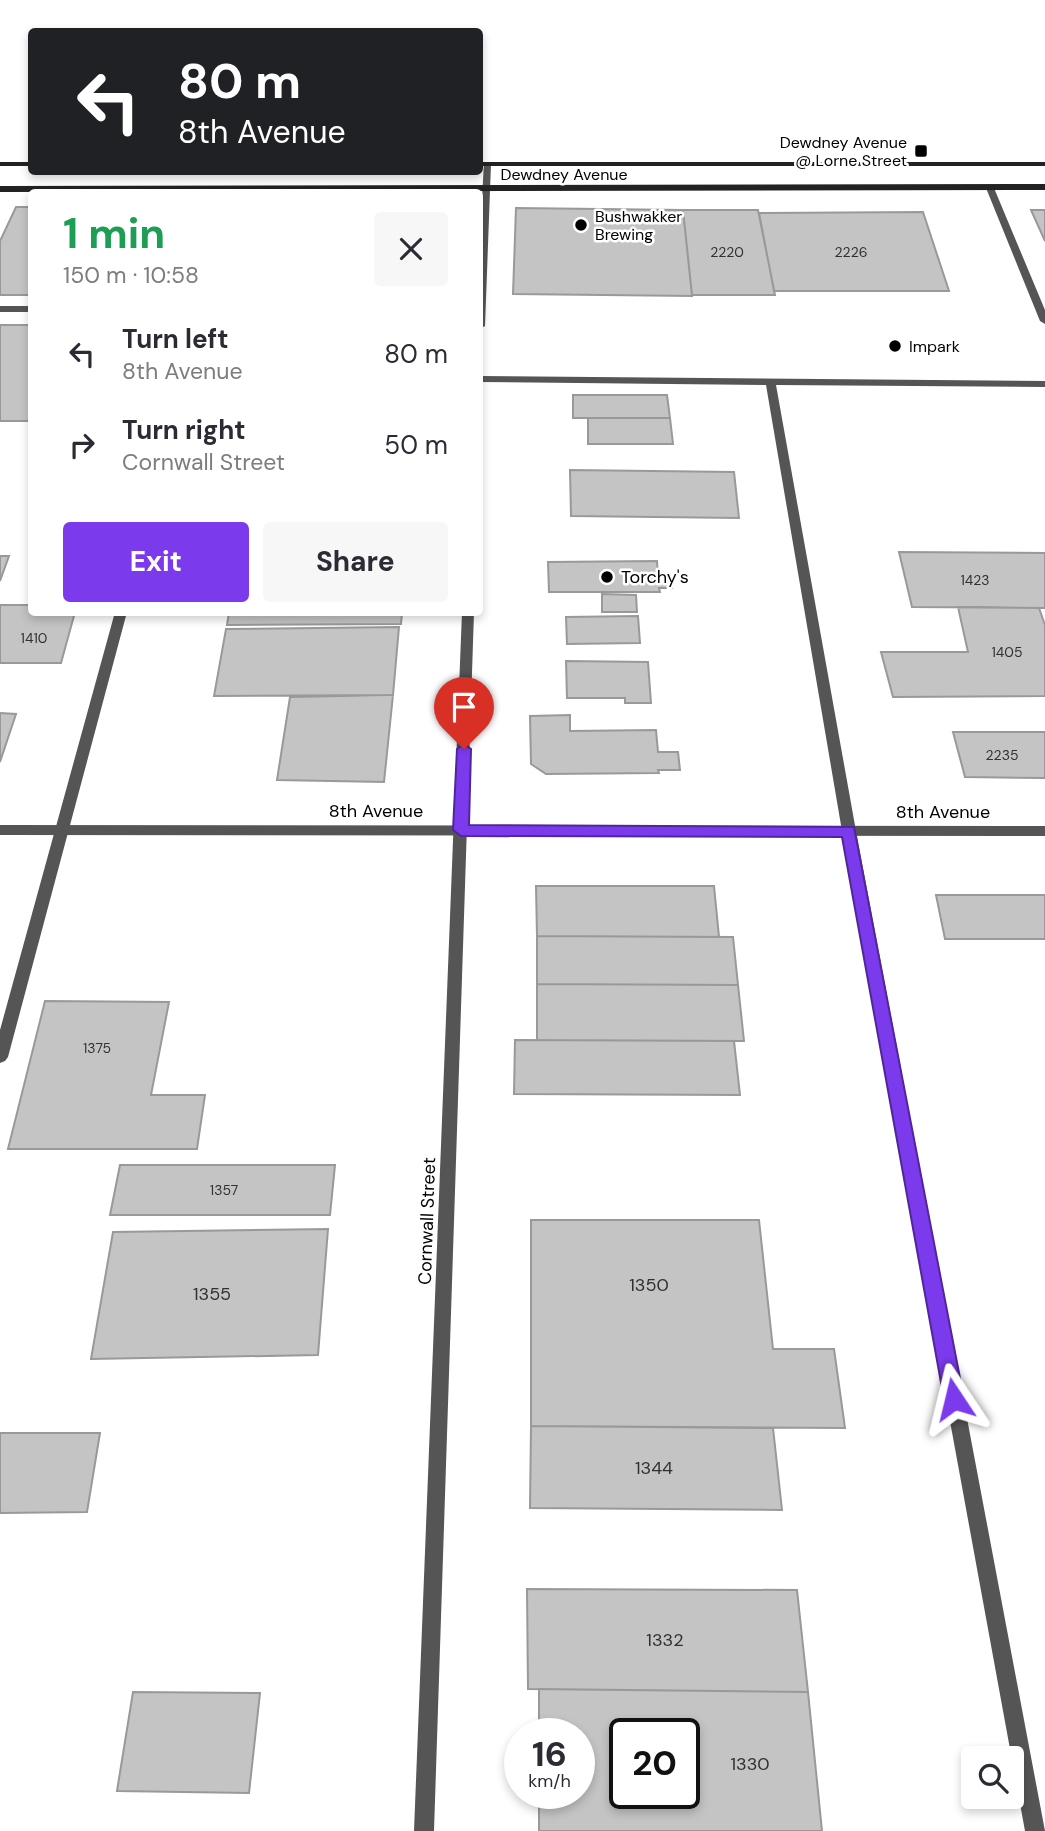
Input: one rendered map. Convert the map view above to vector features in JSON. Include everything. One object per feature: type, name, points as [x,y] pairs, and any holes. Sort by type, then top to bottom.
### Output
[{"type":"main road","points":[[0,164],[28,164]]},
{"type":"main road","name":"Dewdney Avenue","points":[[483,164],[1045,164]]},
{"type":"main road","name":"Dewdney Avenue","points":[[0,189],[1045,187]]},
{"type":"street","points":[[483,164],[487,188],[483,267]]},
{"type":"street","points":[[990,188],[1044,317]]},
{"type":"street","points":[[0,309],[28,309]]},
{"type":"street","points":[[483,379],[1045,384]]},
{"type":"street","points":[[771,380],[849,831],[1035,1831]]},
{"type":"street","points":[[0,1056],[120,616]]},
{"type":"street","name":"Cornwall Street","points":[[424,1831],[468,616]]},
{"type":"street","name":"8th Avenue","points":[[0,830],[1045,831]]},
{"type":"building","points":[[16,207],[28,207],[28,295],[0,295],[0,241]]},
{"type":"building","points":[[516,208],[683,210],[692,296],[513,294]]},
{"type":"building","points":[[683,210],[758,210],[775,295],[692,295]]},
{"type":"building","points":[[1031,210],[1045,210],[1045,241]]},
{"type":"building","points":[[923,212],[949,291],[774,291],[759,213]]},
{"type":"building","points":[[0,325],[28,325],[28,421],[0,421]]},
{"type":"building","points":[[573,395],[667,395],[670,418],[573,418]]},
{"type":"building","points":[[588,418],[670,418],[673,444],[588,444]]},
{"type":"building","points":[[570,470],[734,472],[739,518],[571,516]]},
{"type":"building","points":[[899,552],[1045,553],[1045,608],[912,607]]},
{"type":"building","points":[[0,556],[9,556],[0,581]]},
{"type":"building","points":[[657,561],[658,575],[670,575],[672,588],[659,588],[660,592],[549,592],[548,562]]},
{"type":"building","points":[[602,594],[636,595],[637,612],[602,612]]},
{"type":"building","points":[[0,605],[28,605],[28,616],[74,616],[61,663],[0,663]]},
{"type":"building","points":[[958,607],[1039,608],[1045,625],[1045,696],[893,697],[881,652],[968,652]]},
{"type":"building","points":[[228,616],[402,616],[401,624],[227,625]]},
{"type":"building","points":[[638,616],[640,643],[567,644],[566,617]]},
{"type":"building","points":[[399,627],[393,695],[214,696],[226,629]]},
{"type":"building","points":[[566,661],[648,662],[651,703],[625,703],[625,698],[567,698]]},
{"type":"building","points":[[393,695],[384,782],[277,780],[290,697]]},
{"type":"building","points":[[0,713],[16,714],[0,762]]},
{"type":"building","points":[[570,715],[570,731],[656,730],[658,752],[678,752],[680,770],[658,770],[659,773],[546,774],[531,764],[530,716]]},
{"type":"building","points":[[953,732],[1045,732],[1045,778],[965,777]]},
{"type":"building","points":[[536,886],[714,886],[719,937],[537,936]]},
{"type":"building","points":[[936,895],[1045,895],[1045,939],[945,939]]},
{"type":"building","points":[[537,936],[733,937],[738,985],[537,984]]},
{"type":"building","points":[[537,984],[738,985],[744,1041],[537,1040]]},
{"type":"building","points":[[45,1001],[169,1002],[151,1095],[205,1095],[197,1149],[8,1149]]},
{"type":"building","points":[[515,1040],[734,1041],[740,1095],[514,1094]]},
{"type":"building","points":[[120,1165],[335,1165],[330,1215],[110,1215]]},
{"type":"building","points":[[531,1220],[759,1220],[773,1349],[834,1349],[845,1428],[531,1426]]},
{"type":"building","points":[[328,1229],[318,1355],[91,1359],[113,1232]]},
{"type":"building","points":[[531,1426],[773,1428],[782,1510],[530,1508]]},
{"type":"building","points":[[0,1433],[100,1433],[87,1512],[0,1513]]},
{"type":"building","points":[[527,1589],[797,1590],[808,1692],[528,1689]]},
{"type":"building","points":[[539,1689],[808,1692],[822,1831],[539,1831],[539,1809],[595,1809],[595,1718],[539,1718]]},
{"type":"building","points":[[133,1692],[260,1693],[249,1793],[117,1791]]},
{"type":"place","name":"Dewdney Avenue @ Lorne Street","points":[[921,151]]},
{"type":"place","name":"Bushwakker Brewing","points":[[581,225]]},
{"type":"place","name":"Impark","points":[[895,346]]},
{"type":"place","name":"Torchy's","points":[[607,577]]},
{"type":"route","points":[[464,749],[461,830],[849,831],[954,1399]]}]
